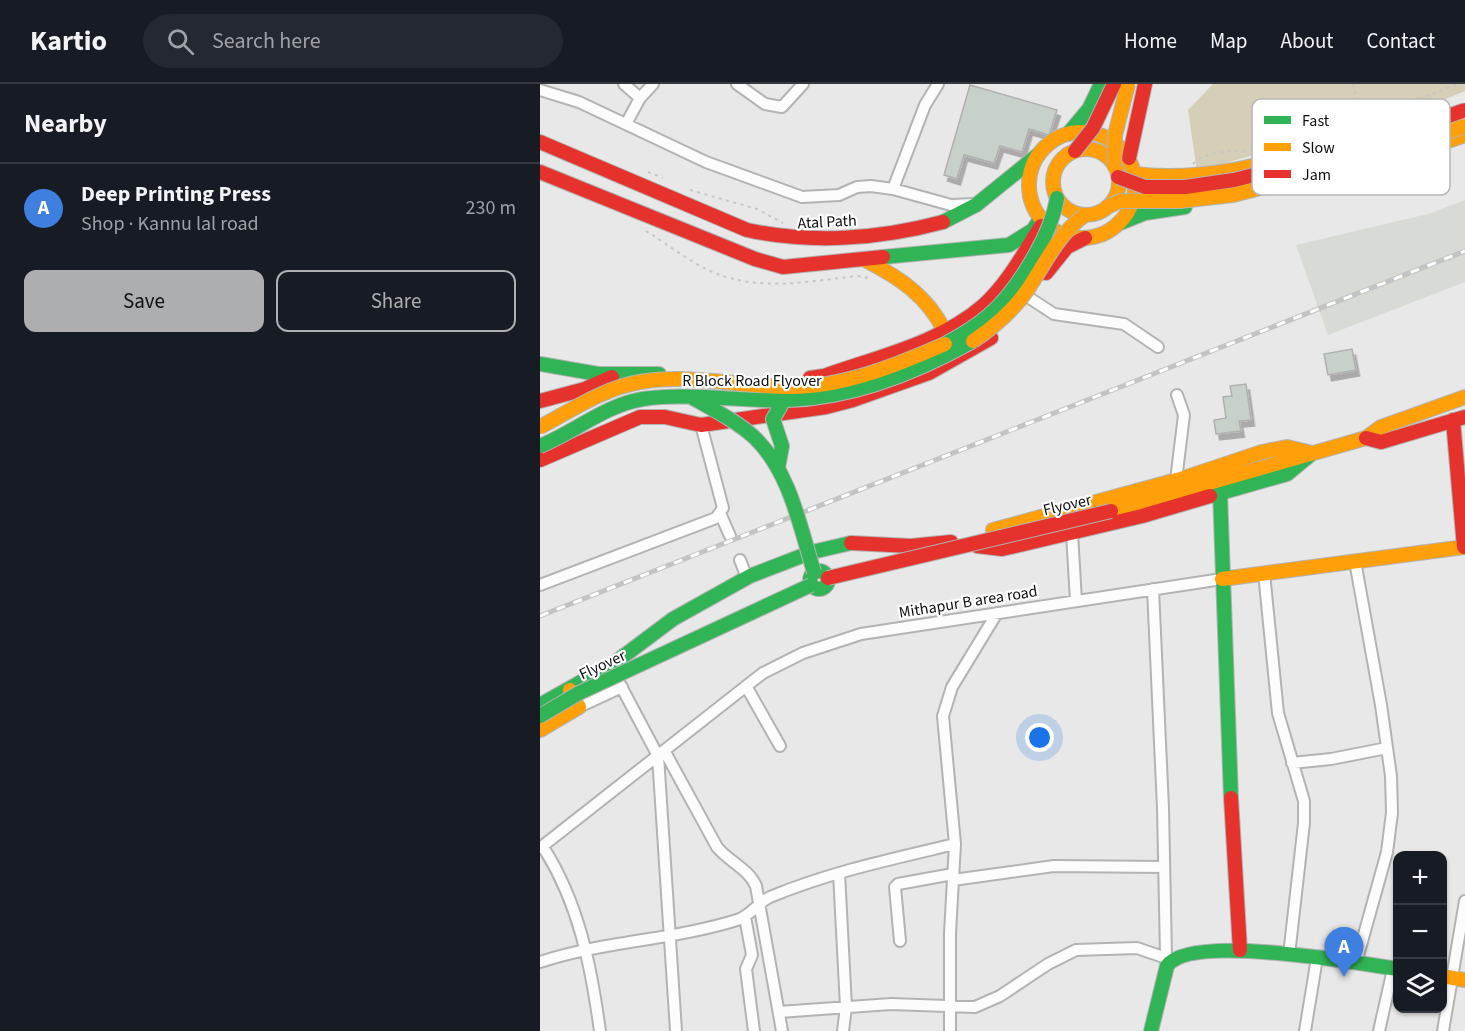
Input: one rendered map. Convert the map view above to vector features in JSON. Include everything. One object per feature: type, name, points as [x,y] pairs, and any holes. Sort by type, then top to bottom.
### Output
[{"type":"main road","name":"Atal Path","points":[[540,142],[747,230],[778,238],[810,240],[850,237],[940,223],[956,217],[975,204],[1037,149],[1052,141],[1089,109],[1101,84]]},
{"type":"main road","points":[[1075,151],[1096,125],[1114,84]]},
{"type":"main road","points":[[1107,207],[1118,188],[1112,148],[1114,131],[1128,84]]},
{"type":"main road","points":[[1129,158],[1145,84]]},
{"type":"main road","points":[[1450,107],[1465,101]]},
{"type":"main road","points":[[1450,117],[1465,110]]},
{"type":"main road","name":"R Block Road Flyover","points":[[1450,131],[1465,126]]},
{"type":"main road","points":[[1064,130],[1103,136],[1118,145],[1129,158],[1135,174],[1136,192],[1130,209],[1120,223]]},
{"type":"main road","points":[[1450,140],[1465,135]]},
{"type":"main road","points":[[1037,149],[1029,188],[1033,205],[1043,220],[1054,230],[1069,237],[1085,238]]},
{"type":"main road","points":[[1075,151],[1097,151],[1132,186],[1161,189],[1230,181],[1252,175]]},
{"type":"main road","name":"R Block Road Flyover","points":[[540,427],[598,396],[638,382],[679,379],[792,387],[820,385],[877,371],[965,332],[986,318],[1001,303],[1047,232],[1055,213],[1057,198],[1053,176],[1065,157],[1075,151]]},
{"type":"main road","points":[[1135,174],[1154,178],[1181,178],[1252,165]]},
{"type":"main road","points":[[540,172],[755,259],[783,267],[866,261],[1009,245],[1033,230],[1043,220]]},
{"type":"main road","name":"R Block Road Flyover","points":[[540,446],[557,440],[621,404],[640,399],[691,397],[784,400],[823,398],[847,393],[928,363],[993,328],[1009,313],[1026,291],[1057,241],[1071,224],[1085,215],[1120,201],[1180,201],[1233,195],[1252,190]]},
{"type":"main road","points":[[540,460],[627,421],[649,416],[701,425],[825,407],[909,381],[976,348],[999,332],[1059,255],[1074,242],[1098,236],[1120,223],[1145,213],[1231,202],[1261,195]]},
{"type":"main road","points":[[1057,198],[1064,207],[1085,215]]},
{"type":"main road","points":[[540,364],[598,374],[797,380],[824,376],[944,330],[983,305],[1000,287],[1043,220]]},
{"type":"main road","points":[[866,261],[901,278],[922,293],[944,330]]},
{"type":"main road","points":[[896,349],[909,381]]},
{"type":"main road","points":[[540,401],[585,388],[619,374]]},
{"type":"main road","points":[[649,416],[652,374]]},
{"type":"main road","points":[[691,397],[729,417],[750,435],[778,468],[813,578]]},
{"type":"main road","points":[[1366,438],[1381,427],[1465,397]]},
{"type":"main road","points":[[778,468],[781,449],[773,418],[784,400]]},
{"type":"main road","points":[[1451,402],[1459,419],[1465,549]]},
{"type":"main road","points":[[1366,438],[1381,442],[1459,419]]},
{"type":"main road","name":"Flyover","points":[[540,717],[579,693],[813,578],[822,571],[828,578],[1111,511],[1366,438]]},
{"type":"main road","points":[[540,705],[610,666],[672,619],[747,578],[812,552],[849,543],[911,546],[948,542],[1176,480],[1262,452],[1287,447],[1312,453]]},
{"type":"main road","points":[[948,542],[1002,549],[1142,516],[1287,474],[1312,453]]},
{"type":"main road","points":[[1220,492],[1240,950]]},
{"type":"main road","name":"Mithapur B area road","points":[[1222,579],[1465,549]]},
{"type":"main road","points":[[540,730],[579,707],[569,688]]},
{"type":"main road","points":[[1151,1031],[1169,958],[1192,953],[1240,950],[1393,969]]},
{"type":"main road","points":[[1447,977],[1465,980]]},
{"type":"street","points":[[624,84],[640,98]]},
{"type":"street","points":[[626,124],[640,98],[653,84]]},
{"type":"street","points":[[737,84],[765,104],[782,107],[803,84]]},
{"type":"street","points":[[893,189],[918,120],[938,84]]},
{"type":"street","points":[[540,90],[579,102],[706,162],[802,197],[839,195],[857,187],[893,189],[951,206],[975,204]]},
{"type":"street","points":[[1028,297],[1054,314],[1124,324],[1158,347]]},
{"type":"street","points":[[1176,480],[1184,415],[1177,395]]},
{"type":"street","points":[[540,585],[706,522],[720,513],[723,508],[721,497],[701,425]]},
{"type":"street","points":[[720,513],[730,537]]},
{"type":"street","points":[[1072,533],[1076,601]]},
{"type":"street","points":[[740,560],[747,578]]},
{"type":"street","points":[[1355,561],[1387,748],[1391,785],[1389,840],[1356,963]]},
{"type":"street","points":[[1264,573],[1278,713],[1305,810],[1289,955]]},
{"type":"street","name":"Mithapur B area road","points":[[541,847],[763,673],[803,653],[861,634],[1222,579]]},
{"type":"street","points":[[779,1012],[846,1007],[950,1005],[975,1007],[990,1002],[1056,959],[1076,950],[1137,948],[1169,958],[1153,589]]},
{"type":"street","points":[[950,1031],[955,844],[943,728],[945,704],[952,687],[997,613]]},
{"type":"street","points":[[610,666],[711,837],[724,856],[753,880],[760,902],[782,1031]]},
{"type":"street","points":[[746,686],[780,746]]},
{"type":"street","points":[[579,707],[622,687]]},
{"type":"street","points":[[1292,763],[1331,759],[1387,748]]},
{"type":"street","points":[[662,754],[676,1031]]},
{"type":"street","points":[[540,962],[586,949],[671,935],[745,917],[756,910],[760,902],[870,862],[955,844]]},
{"type":"street","points":[[541,847],[569,895],[586,949],[600,1031]]},
{"type":"street","points":[[900,941],[895,887],[898,884],[1054,866],[1164,867]]},
{"type":"street","points":[[839,873],[846,1007],[843,1031]]},
{"type":"street","points":[[1447,973],[1465,901]]},
{"type":"street","points":[[745,917],[752,955],[746,969],[754,1031]]},
{"type":"street","points":[[1305,1031],[1317,958]]},
{"type":"street","points":[[1379,1031],[1393,977]]},
{"type":"street","points":[[1443,1031],[1444,1013]]},
{"type":"path","points":[[1353,84],[1357,99]]},
{"type":"path","points":[[1418,99],[1458,84]]},
{"type":"path","points":[[1037,149],[1051,136],[1064,130]]},
{"type":"path","points":[[1181,178],[1206,155],[1252,150]]},
{"type":"path","points":[[646,171],[665,179]]},
{"type":"path","points":[[684,188],[757,210],[784,223]]},
{"type":"shaded area","points":[[1213,84],[1465,84],[1465,91],[1446,99],[1252,99],[1252,156],[1197,171],[1188,110]]},
{"type":"shaded area","points":[[1465,200],[1465,282],[1328,335],[1296,245],[1428,214]]},
{"type":"building","points":[[970,85],[1057,110],[1049,135],[1029,129],[1022,152],[1000,146],[994,163],[964,155],[957,179],[944,175]]},
{"type":"building","points":[[1352,349],[1356,370],[1328,375],[1324,354]]},
{"type":"building","points":[[1246,384],[1251,420],[1239,421],[1241,431],[1216,434],[1214,420],[1226,418],[1223,397],[1232,396],[1230,386]]},
{"type":"railway","points":[[540,616],[1465,251]]},
{"type":"traffic: fast","points":[[1068,134],[1089,109],[1101,84]]},
{"type":"traffic: fast","points":[[943,222],[976,205],[1039,154]]},
{"type":"traffic: fast","points":[[945,344],[983,320],[1010,293],[1031,262],[1048,229],[1057,198]]},
{"type":"traffic: fast","points":[[1120,223],[1145,213],[1185,207]]},
{"type":"traffic: fast","points":[[883,257],[1009,245],[1033,230],[1041,218]]},
{"type":"traffic: fast","points":[[540,446],[629,402],[679,396],[788,400],[837,394],[884,382],[973,341]]},
{"type":"traffic: fast","points":[[540,364],[598,374],[659,374]]},
{"type":"traffic: fast","points":[[691,397],[739,425],[754,437],[777,466],[792,500],[814,572]]},
{"type":"traffic: fast","points":[[778,468],[782,446],[773,419],[784,400]]},
{"type":"traffic: fast","points":[[1210,496],[1287,474],[1310,455]]},
{"type":"traffic: fast","points":[[1220,492],[1231,798]]},
{"type":"traffic: fast","points":[[540,705],[613,664],[673,619],[750,576],[812,552],[851,543]]},
{"type":"traffic: fast","points":[[819,571],[825,574],[828,580],[825,586],[819,589],[813,586],[810,580],[813,574],[819,571]]},
{"type":"traffic: fast","points":[[540,716],[579,693],[811,585]]},
{"type":"traffic: fast","points":[[1151,1031],[1167,966],[1182,956],[1207,952],[1276,953],[1393,968]]},
{"type":"traffic: slow","points":[[1114,166],[1115,135],[1128,84]]},
{"type":"traffic: slow","points":[[1450,131],[1465,126]]},
{"type":"traffic: slow","points":[[1082,132],[1102,136],[1119,148],[1131,165],[1135,185],[1131,205],[1119,222],[1102,234],[1082,238],[1062,234],[1045,222],[1033,205],[1029,185],[1033,165],[1045,148],[1062,136],[1082,132]]},
{"type":"traffic: slow","points":[[1450,140],[1465,135]]},
{"type":"traffic: slow","points":[[1086,149],[1098,152],[1109,159],[1116,170],[1119,182],[1116,194],[1109,205],[1098,212],[1086,215],[1074,212],[1063,205],[1056,194],[1053,182],[1056,170],[1063,159],[1074,152],[1086,149]]},
{"type":"traffic: slow","points":[[1135,174],[1200,175],[1252,166]]},
{"type":"traffic: slow","points":[[1107,207],[1120,201],[1180,201],[1233,195],[1252,190]]},
{"type":"traffic: slow","points":[[973,341],[1010,311],[1028,289],[1067,231],[1085,215]]},
{"type":"traffic: slow","points":[[867,261],[912,289],[929,307],[944,330]]},
{"type":"traffic: slow","points":[[540,427],[601,394],[640,382],[678,379],[772,386],[811,386],[870,373],[945,344]]},
{"type":"traffic: slow","points":[[1111,511],[1366,438],[1381,427],[1465,397]]},
{"type":"traffic: slow","points":[[993,530],[1184,478],[1262,452],[1287,447],[1312,453]]},
{"type":"traffic: slow","points":[[1222,579],[1465,547]]},
{"type":"traffic: slow","points":[[540,730],[579,707],[570,690]]},
{"type":"traffic: slow","points":[[1447,977],[1465,980]]},
{"type":"traffic: jam","points":[[1075,151],[1093,128],[1114,84]]},
{"type":"traffic: jam","points":[[1129,158],[1145,84]]},
{"type":"traffic: jam","points":[[1450,115],[1465,110]]},
{"type":"traffic: jam","points":[[540,142],[747,230],[796,237],[845,238],[895,232],[943,222]]},
{"type":"traffic: jam","points":[[540,172],[755,259],[783,267],[883,257]]},
{"type":"traffic: jam","points":[[1118,177],[1145,187],[1185,187],[1252,176]]},
{"type":"traffic: jam","points":[[810,378],[824,376],[908,348],[967,318],[984,305],[1001,287],[1041,226]]},
{"type":"traffic: jam","points":[[1046,273],[1067,247],[1085,238]]},
{"type":"traffic: jam","points":[[540,460],[640,417],[665,417],[701,425],[826,407],[853,400],[929,373],[991,338]]},
{"type":"traffic: jam","points":[[540,401],[585,389],[612,377]]},
{"type":"traffic: jam","points":[[1366,438],[1381,442],[1465,417]]},
{"type":"traffic: jam","points":[[1453,420],[1464,547]]},
{"type":"traffic: jam","points":[[977,546],[1002,549],[1142,516],[1210,496]]},
{"type":"traffic: jam","points":[[828,578],[1111,511]]},
{"type":"traffic: jam","points":[[851,543],[911,546],[951,542]]},
{"type":"traffic: jam","points":[[1231,798],[1240,950]]},
{"type":"place","name":"Deep Printing Press","points":[[1344,977]]}]
